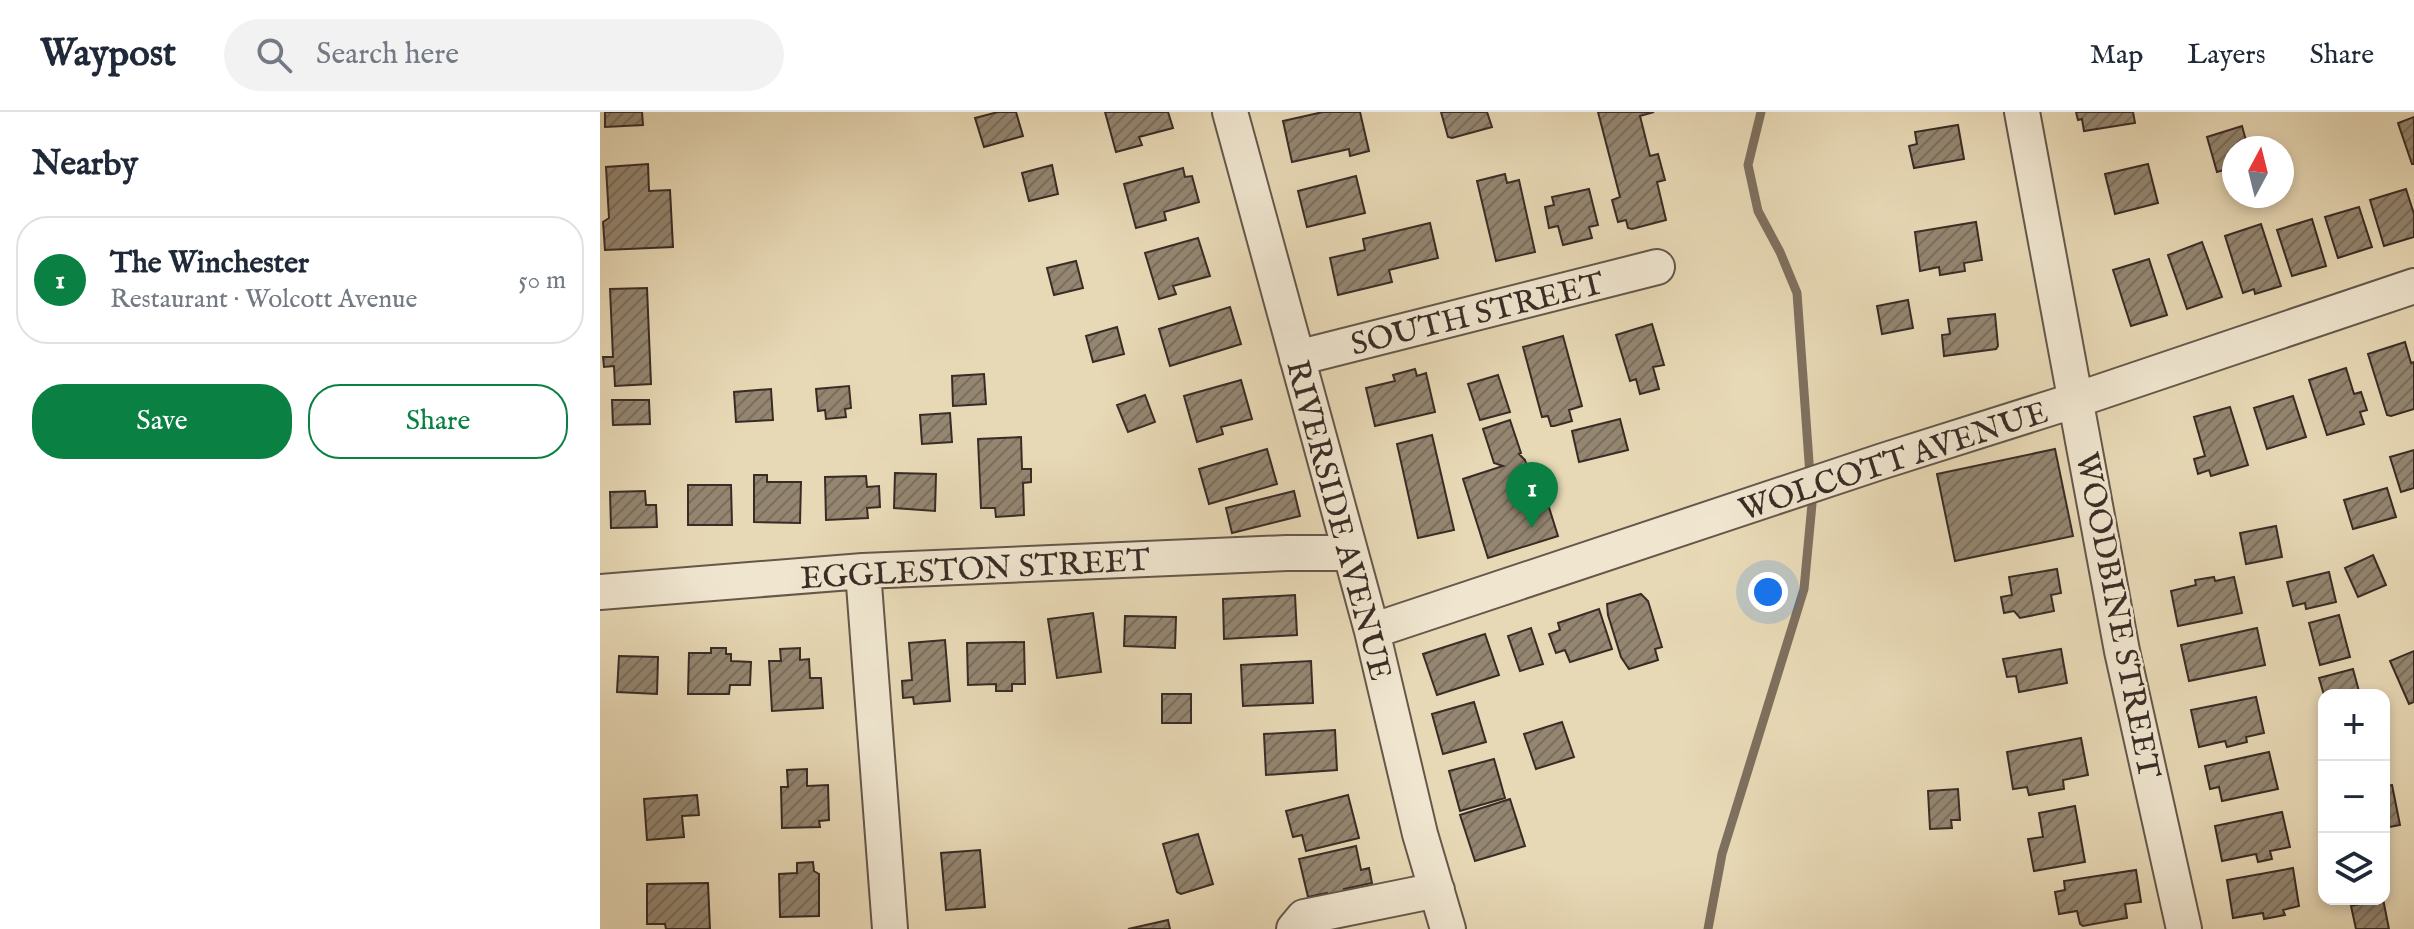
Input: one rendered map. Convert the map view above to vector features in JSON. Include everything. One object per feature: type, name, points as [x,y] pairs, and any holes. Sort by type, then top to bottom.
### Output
[{"type":"street","name":"RIVERSIDE AVENUE","points":[[1230,112],[1372,631],[1420,834],[1448,929]]},
{"type":"street","name":"WOODBINE STREET","points":[[2022,112],[2122,651],[2184,929]]},
{"type":"street","name":"SOUTH STREET","points":[[1297,358],[1657,267]]},
{"type":"street","name":"WOLCOTT AVENUE","points":[[1372,631],[2414,286]]},
{"type":"street","name":"EGGLESTON STREET","points":[[600,592],[863,571],[1350,553]]},
{"type":"street","points":[[863,571],[890,929]]},
{"type":"street","points":[[1294,929],[1304,917],[1437,890]]},
{"type":"building","points":[[605,112],[642,112],[643,125],[605,127]]},
{"type":"building","points":[[998,112],[1016,112],[1023,136],[984,147],[975,118]]},
{"type":"building","points":[[1105,112],[1168,112],[1173,128],[1139,137],[1142,145],[1116,152]]},
{"type":"building","points":[[1323,112],[1360,112],[1369,151],[1350,156],[1349,149],[1292,162],[1283,121]]},
{"type":"building","points":[[1441,112],[1487,112],[1492,127],[1448,137]]},
{"type":"building","points":[[1598,112],[1654,112],[1640,116],[1650,156],[1658,154],[1665,180],[1657,182],[1666,220],[1632,229],[1628,228],[1626,220],[1618,222],[1612,200],[1620,197]]},
{"type":"building","points":[[2076,112],[2133,112],[2135,123],[2084,131],[2082,119],[2078,120]]},
{"type":"building","points":[[2414,117],[2414,164],[2412,164],[2398,123]]},
{"type":"building","points":[[1958,125],[1964,159],[1914,168],[1909,146],[1917,144],[1915,132]]},
{"type":"building","points":[[2242,126],[2245,136],[2222,136],[2222,171],[2217,172],[2207,137]]},
{"type":"building","points":[[648,164],[649,191],[670,190],[673,247],[605,250],[603,222],[609,218],[606,167]]},
{"type":"building","points":[[2148,164],[2158,203],[2115,214],[2105,174]]},
{"type":"building","points":[[1052,165],[1058,194],[1029,201],[1022,173]]},
{"type":"building","points":[[1183,168],[1185,177],[1192,176],[1199,202],[1164,212],[1166,220],[1136,228],[1124,184]]},
{"type":"building","points":[[1505,174],[1507,183],[1519,180],[1535,252],[1496,261],[1477,181]]},
{"type":"building","points":[[1356,176],[1365,213],[1307,227],[1298,191]]},
{"type":"building","points":[[1589,189],[1598,225],[1589,227],[1592,238],[1563,245],[1558,226],[1549,228],[1545,207],[1554,205],[1552,197]]},
{"type":"building","points":[[2406,189],[2414,214],[2414,237],[2384,246],[2370,200]]},
{"type":"building","points":[[2359,207],[2372,247],[2338,258],[2325,217]]},
{"type":"building","points":[[2312,219],[2326,266],[2292,276],[2277,230]]},
{"type":"building","points":[[1976,222],[1982,260],[1964,263],[1965,271],[1940,275],[1939,267],[1920,271],[1915,232]]},
{"type":"building","points":[[1430,223],[1438,258],[1389,270],[1392,282],[1338,295],[1330,258],[1365,250],[1363,239]]},
{"type":"building","points":[[2261,224],[2281,286],[2255,294],[2254,289],[2243,293],[2225,236]]},
{"type":"building","points":[[1198,238],[1210,276],[1173,286],[1176,294],[1159,299],[1145,253]]},
{"type":"building","points":[[2202,242],[2222,297],[2187,309],[2168,255]]},
{"type":"building","points":[[2149,259],[2167,315],[2131,326],[2113,270]]},
{"type":"building","points":[[1076,261],[1083,288],[1054,295],[1047,268]]},
{"type":"building","points":[[647,288],[651,384],[615,386],[614,366],[604,367],[603,357],[613,357],[610,289]]},
{"type":"building","points":[[1908,300],[1913,328],[1882,334],[1877,306]]},
{"type":"building","points":[[1230,307],[1241,344],[1170,366],[1159,329]]},
{"type":"building","points":[[1995,314],[1996,349],[1944,356],[1942,335],[1950,334],[1948,319]]},
{"type":"building","points":[[1652,324],[1664,365],[1653,367],[1659,389],[1640,394],[1636,379],[1630,381],[1616,335]]},
{"type":"building","points":[[1117,327],[1124,354],[1093,362],[1086,336]]},
{"type":"building","points":[[1563,336],[1582,406],[1569,410],[1572,421],[1551,426],[1548,416],[1542,417],[1523,347]]},
{"type":"building","points":[[2405,342],[2411,363],[2414,362],[2414,409],[2391,416],[2387,415],[2368,354]]},
{"type":"building","points":[[2346,368],[2354,394],[2361,392],[2367,410],[2360,412],[2364,424],[2327,435],[2309,380]]},
{"type":"building","points":[[1415,369],[1417,376],[1426,373],[1435,412],[1375,426],[1366,388],[1395,381],[1393,375]]},
{"type":"building","points":[[984,374],[986,404],[953,406],[952,376]]},
{"type":"building","points":[[1498,375],[1510,412],[1480,420],[1468,384]]},
{"type":"building","points":[[1241,380],[1252,419],[1221,427],[1223,434],[1197,442],[1184,396]]},
{"type":"building","points":[[849,386],[851,408],[845,409],[846,417],[826,419],[825,410],[818,411],[816,389]]},
{"type":"building","points":[[771,389],[773,420],[736,422],[734,392]]},
{"type":"building","points":[[1145,395],[1155,422],[1128,432],[1117,405]]},
{"type":"building","points":[[2293,396],[2306,437],[2267,449],[2254,408]]},
{"type":"building","points":[[612,400],[649,400],[650,424],[613,425]]},
{"type":"building","points":[[2230,407],[2248,465],[2211,476],[2209,470],[2198,474],[2194,459],[2205,456],[2194,417]]},
{"type":"building","points":[[950,413],[952,442],[922,444],[920,415]]},
{"type":"building","points":[[1620,419],[1628,450],[1579,462],[1572,431]]},
{"type":"building","points":[[1510,420],[1519,454],[1525,460],[1532,482],[1540,479],[1558,536],[1488,558],[1463,479],[1503,466],[1494,463],[1483,429]]},
{"type":"building","points":[[1432,435],[1454,530],[1418,538],[1397,444]]},
{"type":"building","points":[[1021,437],[1022,469],[1031,469],[1031,482],[1023,483],[1024,515],[996,517],[995,508],[981,508],[978,439]]},
{"type":"building","points":[[1267,449],[1277,484],[1209,504],[1199,469]]},
{"type":"building","points":[[2055,449],[2073,536],[1955,561],[1937,474]]},
{"type":"building","points":[[2414,450],[2414,488],[2401,492],[2390,457]]},
{"type":"building","points":[[895,473],[936,474],[935,511],[894,508]]},
{"type":"building","points":[[754,475],[767,475],[767,482],[801,482],[800,523],[754,522]]},
{"type":"building","points":[[866,476],[867,487],[879,486],[880,507],[867,508],[868,518],[826,520],[825,477]]},
{"type":"building","points":[[688,485],[731,485],[732,525],[688,525]]},
{"type":"building","points":[[2387,488],[2396,517],[2353,529],[2344,500]]},
{"type":"building","points":[[645,491],[646,505],[656,505],[657,527],[611,528],[610,492]]},
{"type":"building","points":[[1294,491],[1300,516],[1232,533],[1226,508]]},
{"type":"building","points":[[2276,526],[2282,557],[2246,564],[2240,533]]},
{"type":"building","points":[[2373,555],[2386,585],[2358,597],[2345,568]]},
{"type":"building","points":[[2057,569],[2061,593],[2051,595],[2054,611],[2020,618],[2014,611],[2004,613],[2001,597],[2012,595],[2009,577]]},
{"type":"building","points":[[2329,572],[2336,602],[2306,609],[2305,603],[2293,606],[2287,582]]},
{"type":"building","points":[[2214,577],[2215,581],[2234,577],[2242,613],[2178,626],[2171,591],[2196,585],[2195,580]]},
{"type":"building","points":[[1641,594],[1648,601],[1662,647],[1655,649],[1658,660],[1629,669],[1621,657],[1607,604]]},
{"type":"building","points":[[1295,595],[1297,635],[1224,639],[1223,599]]},
{"type":"building","points":[[1599,609],[1612,649],[1570,662],[1565,650],[1556,653],[1549,634],[1560,630],[1558,623]]},
{"type":"building","points":[[1093,613],[1101,672],[1057,678],[1048,619]]},
{"type":"building","points":[[2339,615],[2350,657],[2320,665],[2309,623]]},
{"type":"building","points":[[1125,616],[1176,617],[1175,648],[1124,646]]},
{"type":"building","points":[[1531,628],[1543,664],[1520,671],[1508,636]]},
{"type":"building","points":[[2257,628],[2265,665],[2189,681],[2181,645]]},
{"type":"building","points":[[1485,634],[1499,675],[1437,695],[1423,654]]},
{"type":"building","points":[[945,640],[950,701],[914,704],[913,697],[903,698],[902,681],[912,680],[909,643]]},
{"type":"building","points":[[1024,642],[1025,684],[1012,684],[1012,691],[996,691],[996,684],[968,685],[967,643]]},
{"type":"building","points":[[711,648],[726,648],[726,654],[731,654],[731,661],[751,662],[750,685],[730,685],[729,694],[688,694],[689,653],[711,653]]},
{"type":"building","points":[[800,648],[800,660],[809,659],[810,678],[821,678],[823,708],[772,711],[769,661],[781,661],[780,649]]},
{"type":"building","points":[[2061,649],[2067,683],[2019,692],[2016,676],[2007,677],[2003,659]]},
{"type":"building","points":[[2414,651],[2414,702],[2409,704],[2390,661]]},
{"type":"building","points":[[619,656],[658,657],[657,694],[617,692]]},
{"type":"building","points":[[1311,661],[1313,703],[1243,706],[1241,665]]},
{"type":"building","points":[[2353,669],[2358,689],[2322,689],[2319,678]]},
{"type":"building","points":[[1162,694],[1191,694],[1191,723],[1162,723]]},
{"type":"building","points":[[2256,697],[2264,733],[2246,737],[2247,742],[2227,747],[2225,741],[2199,747],[2191,710]]},
{"type":"building","points":[[1474,702],[1486,742],[1443,754],[1432,714]]},
{"type":"building","points":[[1562,722],[1574,757],[1536,769],[1524,734]]},
{"type":"building","points":[[1335,730],[1337,770],[1266,775],[1264,734]]},
{"type":"building","points":[[2081,738],[2088,775],[2063,780],[2064,789],[2029,795],[2027,787],[2013,789],[2007,752]]},
{"type":"building","points":[[2269,752],[2278,789],[2222,801],[2219,787],[2210,789],[2205,766]]},
{"type":"building","points":[[1494,759],[1505,798],[1460,811],[1449,771]]},
{"type":"building","points":[[807,769],[807,786],[828,785],[829,820],[819,821],[820,827],[782,828],[781,787],[788,787],[787,770]]},
{"type":"building","points":[[2390,785],[2400,825],[2390,827]]},
{"type":"building","points":[[1958,789],[1960,820],[1951,820],[1952,828],[1930,829],[1928,791]]},
{"type":"building","points":[[697,795],[699,815],[682,816],[684,837],[647,840],[644,799]]},
{"type":"building","points":[[1348,795],[1359,838],[1306,851],[1302,835],[1293,837],[1286,811]]},
{"type":"building","points":[[1510,799],[1525,846],[1475,861],[1460,815]]},
{"type":"building","points":[[2075,806],[2085,862],[2034,871],[2028,839],[2043,837],[2039,813]]},
{"type":"building","points":[[2282,812],[2290,847],[2270,851],[2272,859],[2258,862],[2256,854],[2222,861],[2215,826]]},
{"type":"building","points":[[1198,834],[1213,884],[1181,894],[1177,892],[1163,844]]},
{"type":"building","points":[[1356,846],[1361,870],[1369,868],[1372,883],[1344,889],[1346,896],[1329,900],[1327,893],[1308,897],[1299,859]]},
{"type":"building","points":[[980,850],[985,907],[946,910],[941,853]]},
{"type":"building","points":[[813,862],[814,871],[819,874],[819,916],[780,917],[779,874],[797,873],[797,863]]},
{"type":"building","points":[[2293,868],[2299,906],[2283,910],[2285,915],[2264,919],[2263,913],[2233,918],[2227,880]]},
{"type":"building","points":[[2136,870],[2141,902],[2125,904],[2127,918],[2083,926],[2077,911],[2059,914],[2055,892],[2065,890],[2064,881]]},
{"type":"building","points":[[708,883],[710,929],[666,929],[665,924],[647,924],[647,884]]},
{"type":"building","points":[[2384,905],[2389,929],[2356,929],[2351,906]]},
{"type":"building","points":[[1168,920],[1170,929],[1128,929]]},
{"type":"waterway","points":[[1761,112],[1748,165],[1758,211],[1797,293],[1810,476]]},
{"type":"waterway","points":[[1708,929],[1722,854],[1804,589],[1811,491]]},
{"type":"place","name":"The Winchester","points":[[1532,528]]}]
